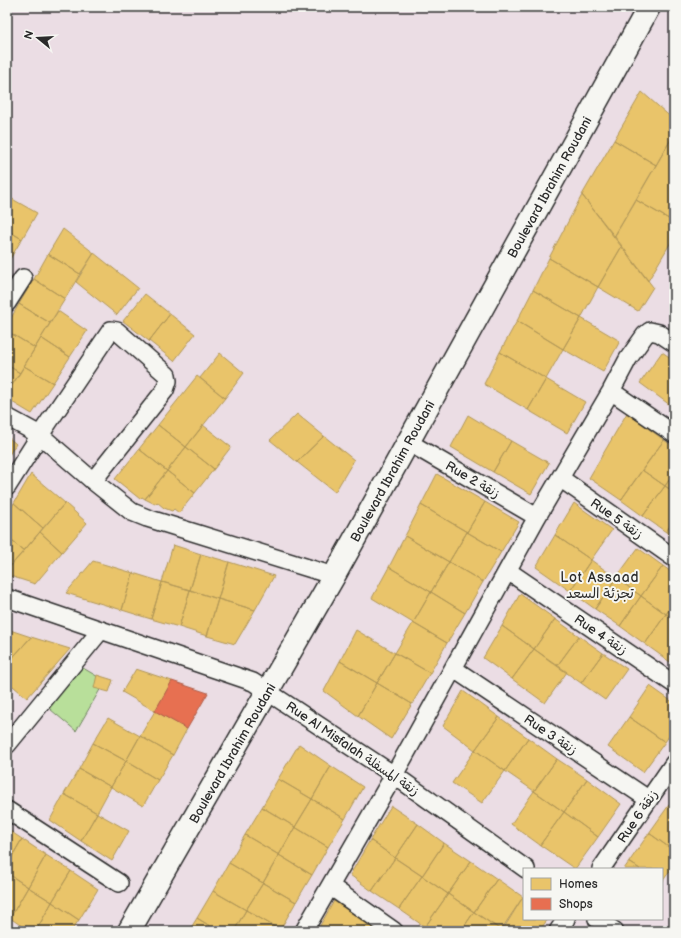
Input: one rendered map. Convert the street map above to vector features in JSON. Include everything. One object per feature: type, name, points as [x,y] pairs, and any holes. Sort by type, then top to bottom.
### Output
[{"type":"street","name":"Boulevard Ibrahim Roudani","points":[[129,931],[334,576],[649,7]]},
{"type":"street","points":[[7,303],[22,278]]},
{"type":"street","points":[[7,487],[40,435],[111,330],[117,331],[164,371],[167,375],[168,381],[165,390],[93,481]]},
{"type":"street","points":[[304,931],[454,669],[537,517],[611,391],[628,358],[645,335],[650,331],[659,333],[674,343]]},
{"type":"street","points":[[611,391],[674,434]]},
{"type":"street","points":[[7,417],[40,435],[93,481],[132,512],[334,576]]},
{"type":"street","name":"Rue 2 زنقة","points":[[408,442],[537,517]]},
{"type":"street","name":"Rue 5 زنقة","points":[[560,478],[674,558]]},
{"type":"street","name":"Rue 4 زنقة","points":[[508,571],[674,684]]},
{"type":"street","name":"Rue Al Misfalah زنقة المسفلة","points":[[7,598],[237,676],[268,690],[394,775],[525,868]]},
{"type":"street","points":[[7,745],[101,630]]},
{"type":"street","name":"Rue 3 زنقة","points":[[454,669],[648,799]]},
{"type":"street","name":"Rue 6 زنقة","points":[[602,868],[674,763]]},
{"type":"street","points":[[7,810],[119,883]]},
{"type":"street","points":[[330,886],[394,931]]},
{"type":"street","points":[[558,931],[565,920]]},
{"type":"street","points":[[598,920],[615,931]]},
{"type":"green space","points":[[78,665],[105,681],[76,731],[44,704]]},
{"type":"building: Homes","points":[[642,92],[674,120],[674,134],[656,165],[614,140]]},
{"type":"building: Homes","points":[[674,134],[674,222],[636,200]]},
{"type":"building: Homes","points":[[614,140],[656,165],[614,237],[582,195]]},
{"type":"building: Homes","points":[[582,195],[622,246],[598,287],[549,258]]},
{"type":"building: Homes","points":[[7,196],[37,213],[22,239],[7,230]]},
{"type":"building: Homes","points":[[636,200],[674,222],[674,237],[648,281],[614,237]]},
{"type":"building: Homes","points":[[63,229],[94,253],[80,274],[48,254]]},
{"type":"building: Homes","points":[[7,230],[22,239],[7,264]]},
{"type":"building: Homes","points":[[622,246],[653,287],[638,311],[598,287]]},
{"type":"building: Homes","points":[[94,253],[138,288],[117,315],[76,282]]},
{"type":"building: Homes","points":[[48,254],[80,274],[65,299],[34,279]]},
{"type":"building: Homes","points":[[549,258],[598,287],[581,318],[533,290]]},
{"type":"building: Homes","points":[[34,279],[65,299],[50,323],[19,304]]},
{"type":"building: Homes","points":[[533,290],[581,318],[563,349],[517,321]]},
{"type":"building: Homes","points":[[145,294],[170,314],[149,341],[123,321]]},
{"type":"building: Homes","points":[[19,304],[50,323],[35,348],[7,331],[7,325]]},
{"type":"building: Homes","points":[[58,311],[87,331],[70,357],[41,338]]},
{"type":"building: Homes","points":[[170,314],[195,334],[174,361],[149,341]]},
{"type":"building: Homes","points":[[581,318],[620,341],[603,372],[563,349]]},
{"type":"building: Homes","points":[[517,321],[563,349],[546,379],[500,352]]},
{"type":"building: Homes","points":[[7,331],[35,348],[20,373],[7,365]]},
{"type":"building: Homes","points":[[41,338],[70,357],[53,383],[24,366]]},
{"type":"building: Homes","points":[[500,352],[546,379],[528,410],[484,384]]},
{"type":"building: Homes","points":[[662,352],[674,360],[674,408],[640,383]]},
{"type":"building: Homes","points":[[220,353],[244,373],[225,398],[200,378]]},
{"type":"building: Homes","points":[[7,365],[20,373],[7,393]]},
{"type":"building: Homes","points":[[24,366],[53,383],[32,414],[7,399],[7,393]]},
{"type":"building: Homes","points":[[197,376],[225,398],[186,447],[158,425]]},
{"type":"building: Homes","points":[[546,379],[585,402],[567,433],[528,410]]},
{"type":"building: Homes","points":[[627,413],[664,440],[621,500],[589,478]]},
{"type":"building: Homes","points":[[297,414],[324,436],[297,462],[270,440]]},
{"type":"building: Homes","points":[[468,415],[511,441],[493,472],[451,447]]},
{"type":"building: Homes","points":[[158,425],[186,447],[167,471],[139,449]]},
{"type":"building: Homes","points":[[203,425],[231,447],[214,469],[186,447]]},
{"type":"building: Homes","points":[[7,436],[16,444],[7,458]]},
{"type":"building: Homes","points":[[324,436],[354,460],[335,492],[297,462]]},
{"type":"building: Homes","points":[[664,440],[674,447],[674,473],[665,486],[642,470]]},
{"type":"building: Homes","points":[[511,441],[549,463],[531,494],[493,472]]},
{"type":"building: Homes","points":[[186,447],[214,469],[195,493],[167,471]]},
{"type":"building: Homes","points":[[139,449],[167,471],[145,499],[142,497],[140,499],[115,479]]},
{"type":"building: Homes","points":[[642,470],[665,486],[643,516],[621,500]]},
{"type":"building: Homes","points":[[167,471],[195,493],[179,513],[174,509],[172,511],[164,508],[157,502],[155,504],[145,499]]},
{"type":"building: Homes","points":[[674,473],[674,492],[665,486]]},
{"type":"building: Homes","points":[[31,474],[65,503],[43,528],[14,503]]},
{"type":"building: Homes","points":[[437,474],[485,502],[467,532],[421,505]]},
{"type":"building: Homes","points":[[665,486],[674,492],[674,520],[666,532],[643,516]]},
{"type":"building: Homes","points":[[485,502],[519,522],[501,552],[467,532]]},
{"type":"building: Homes","points":[[14,503],[43,528],[24,551],[7,537],[7,515]]},
{"type":"building: Homes","points":[[65,503],[87,523],[62,552],[40,532]]},
{"type":"building: Homes","points":[[574,503],[612,530],[591,560],[555,535]]},
{"type":"building: Homes","points":[[421,505],[467,532],[449,562],[405,536]]},
{"type":"building: Homes","points":[[674,520],[674,538],[666,532]]},
{"type":"building: Homes","points":[[40,532],[62,552],[35,584],[7,575],[7,570]]},
{"type":"building: Homes","points":[[467,532],[501,552],[483,582],[449,562]]},
{"type":"building: Homes","points":[[555,535],[591,560],[570,591],[536,567]]},
{"type":"building: Homes","points":[[405,536],[449,562],[431,592],[389,567]]},
{"type":"building: Homes","points":[[7,537],[24,551],[7,570]]},
{"type":"building: Homes","points":[[173,545],[201,554],[190,590],[162,582]]},
{"type":"building: Homes","points":[[638,548],[663,566],[641,596],[616,578]]},
{"type":"building: Homes","points":[[201,554],[229,562],[218,599],[190,590]]},
{"type":"building: Homes","points":[[591,560],[616,578],[595,609],[570,591]]},
{"type":"building: Homes","points":[[93,561],[133,573],[122,610],[66,593]]},
{"type":"building: Homes","points":[[229,562],[274,576],[255,610],[218,599]]},
{"type":"building: Homes","points":[[449,562],[483,582],[465,613],[431,592]]},
{"type":"building: Homes","points":[[663,566],[674,574],[674,603],[666,614],[641,596]]},
{"type":"building: Homes","points":[[389,567],[431,592],[413,623],[372,598]]},
{"type":"building: Homes","points":[[133,573],[162,582],[151,619],[122,610]]},
{"type":"building: Homes","points":[[616,578],[641,596],[620,626],[595,609]]},
{"type":"building: Homes","points":[[162,582],[190,590],[179,627],[151,619]]},
{"type":"building: Homes","points":[[190,590],[218,599],[207,636],[179,627]]},
{"type":"building: Homes","points":[[431,592],[465,613],[447,643],[413,623]]},
{"type":"building: Homes","points":[[520,594],[555,619],[534,649],[502,626]]},
{"type":"building: Homes","points":[[641,596],[666,614],[645,644],[620,626]]},
{"type":"building: Homes","points":[[218,599],[255,610],[235,644],[207,636]]},
{"type":"building: Homes","points":[[674,603],[674,619],[666,614]]},
{"type":"building: Homes","points":[[666,614],[674,619],[674,656],[670,662],[645,644]]},
{"type":"building: Homes","points":[[555,619],[579,636],[557,666],[534,649]]},
{"type":"building: Homes","points":[[413,623],[447,643],[430,673],[395,653]]},
{"type":"building: Homes","points":[[502,626],[534,649],[512,679],[483,658]]},
{"type":"building: Homes","points":[[7,629],[31,637],[7,664]]},
{"type":"building: Homes","points":[[356,630],[395,653],[377,683],[340,661]]},
{"type":"building: Homes","points":[[579,636],[603,653],[581,683],[557,666]]},
{"type":"building: Homes","points":[[31,637],[70,649],[27,698],[7,681],[7,664]]},
{"type":"building: Homes","points":[[534,649],[567,672],[545,703],[512,679]]},
{"type":"building: Homes","points":[[395,653],[430,673],[412,704],[377,683]]},
{"type":"building: Homes","points":[[603,653],[627,669],[605,700],[581,683]]},
{"type":"building: Homes","points":[[340,661],[377,683],[358,716],[324,691]]},
{"type":"building: Homes","points":[[136,669],[172,681],[155,711],[122,692]]},
{"type":"building: Homes","points":[[97,675],[113,680],[109,692],[94,688]]},
{"type":"building: Homes","points":[[377,683],[412,704],[391,739],[358,716]]},
{"type":"building: Homes","points":[[650,686],[674,703],[674,729],[665,742],[629,717]]},
{"type":"building: Homes","points":[[463,691],[499,717],[475,750],[443,726]]},
{"type":"building: Homes","points":[[155,711],[187,729],[173,755],[140,736]]},
{"type":"building: Homes","points":[[499,717],[528,738],[505,771],[475,750]]},
{"type":"building: Homes","points":[[629,717],[665,742],[643,772],[608,747]]},
{"type":"building: Homes","points":[[108,718],[140,736],[126,761],[93,743]]},
{"type":"building: Homes","points":[[140,736],[173,755],[158,780],[126,761]]},
{"type":"building: Homes","points":[[528,738],[557,759],[534,791],[505,771]]},
{"type":"building: Homes","points":[[93,743],[126,761],[111,787],[79,769]]},
{"type":"building: Homes","points":[[299,744],[331,766],[312,799],[278,779]]},
{"type":"building: Homes","points":[[475,750],[505,771],[482,803],[452,783]]},
{"type":"building: Homes","points":[[557,759],[587,779],[564,812],[534,791]]},
{"type":"building: Homes","points":[[126,761],[158,780],[143,806],[111,787]]},
{"type":"building: Homes","points":[[331,766],[363,787],[345,819],[312,799]]},
{"type":"building: Homes","points":[[79,769],[111,787],[97,813],[64,794]]},
{"type":"building: Homes","points":[[278,779],[312,799],[295,827],[262,807]]},
{"type":"building: Homes","points":[[587,779],[621,804],[598,837],[564,812]]},
{"type":"building: Homes","points":[[534,791],[564,812],[540,845],[511,824]]},
{"type":"building: Homes","points":[[64,794],[97,813],[81,841],[50,820]]},
{"type":"building: Homes","points":[[312,799],[345,819],[328,847],[295,827]]},
{"type":"building: Homes","points":[[669,805],[674,808],[674,851],[649,833]]},
{"type":"building: Homes","points":[[391,806],[418,824],[395,858],[370,840]]},
{"type":"building: Homes","points":[[262,807],[295,827],[279,855],[245,835]]},
{"type":"building: Homes","points":[[564,812],[598,837],[576,868],[540,845]]},
{"type":"building: Homes","points":[[97,813],[129,831],[112,861],[81,841]]},
{"type":"building: Homes","points":[[418,824],[444,843],[422,876],[395,858]]},
{"type":"building: Homes","points":[[295,827],[328,847],[312,875],[279,855]]},
{"type":"building: Homes","points":[[7,829],[22,839],[7,865]]},
{"type":"building: Homes","points":[[649,833],[674,851],[674,865],[663,881],[663,868],[638,868],[629,862]]},
{"type":"building: Homes","points":[[245,835],[279,855],[263,883],[229,863]]},
{"type":"building: Homes","points":[[22,839],[46,855],[28,887],[7,873],[7,865]]},
{"type":"building: Homes","points":[[370,840],[395,858],[372,891],[350,875]]},
{"type":"building: Homes","points":[[444,843],[471,861],[448,894],[422,876]]},
{"type":"building: Homes","points":[[46,855],[71,871],[52,902],[28,887]]},
{"type":"building: Homes","points":[[279,855],[312,875],[296,902],[263,883]]},
{"type":"building: Homes","points":[[395,858],[422,876],[399,909],[372,891]]},
{"type":"building: Homes","points":[[471,861],[497,879],[474,912],[448,894]]},
{"type":"building: Homes","points":[[629,862],[638,868],[625,868]]},
{"type":"building: Homes","points":[[229,863],[263,883],[246,910],[213,891]]},
{"type":"building: Homes","points":[[71,871],[98,889],[79,920],[52,902]]},
{"type":"building: Homes","points":[[7,873],[28,887],[10,918],[7,916]]},
{"type":"building: Homes","points":[[422,876],[448,894],[425,927],[399,909]]},
{"type":"building: Homes","points":[[497,879],[523,897],[501,930],[474,912]]},
{"type":"building: Homes","points":[[263,883],[296,902],[280,930],[246,910]]},
{"type":"building: Homes","points":[[28,887],[52,902],[36,931],[29,931],[10,918]]},
{"type":"building: Homes","points":[[213,891],[246,910],[234,931],[218,931],[197,918]]},
{"type":"building: Homes","points":[[448,894],[474,912],[461,931],[431,931],[425,927]]},
{"type":"building: Homes","points":[[523,897],[523,920],[547,920],[539,931],[502,931]]},
{"type":"building: Homes","points":[[334,901],[368,924],[363,931],[317,931]]},
{"type":"building: Homes","points":[[52,902],[79,920],[71,931],[36,931]]},
{"type":"building: Homes","points":[[246,910],[280,930],[234,931]]},
{"type":"building: Homes","points":[[474,912],[501,930],[461,931]]},
{"type":"building: Homes","points":[[197,918],[218,931],[189,931]]},
{"type":"building: Homes","points":[[368,924],[377,931],[363,931]]},
{"type":"building: Shops","points":[[172,681],[208,693],[187,729],[155,711]]},
{"type":"district","name":"Lot Assaad تجزئة السعد","points":[[600,586]]}]
